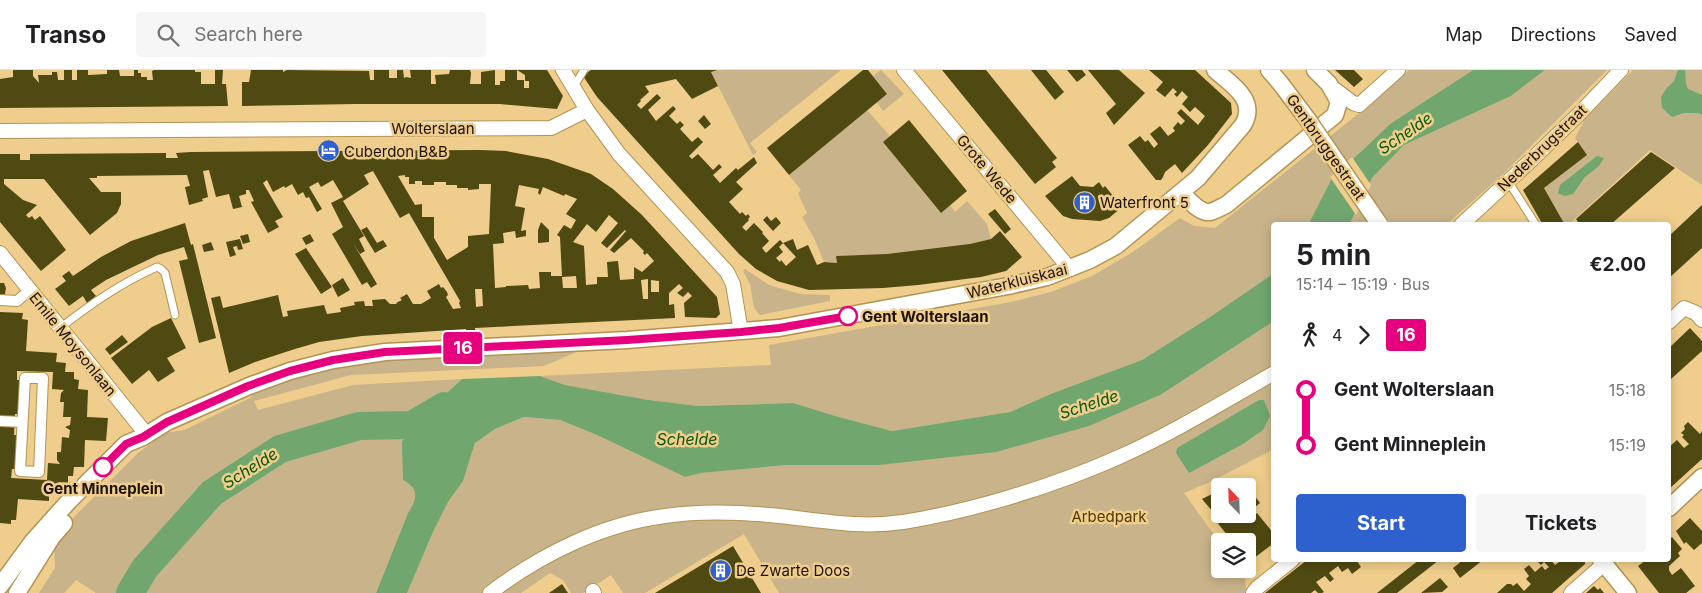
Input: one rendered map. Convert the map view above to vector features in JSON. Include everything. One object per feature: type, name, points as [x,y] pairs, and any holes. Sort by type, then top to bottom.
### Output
[{"type":"street","points":[[563,70],[587,110],[620,154],[726,272],[733,284],[741,332]]},
{"type":"street","name":"Grote Wede","points":[[904,70],[1070,268]]},
{"type":"street","name":"Waterkluiskaai","points":[[0,586],[33,541],[69,501],[126,444],[145,436],[167,422],[248,386],[290,371],[333,360],[385,352],[627,340],[741,332],[789,326],[1008,286],[1047,277],[1070,268],[1116,246],[1182,193],[1198,178],[1246,119],[1248,110],[1244,97],[1215,70]]},
{"type":"street","name":"Gentbruggestraat","points":[[1268,70],[1308,120],[1378,222]]},
{"type":"street","points":[[1315,70],[1352,103],[1359,105],[1398,70]]},
{"type":"street","name":"Nederbrugstraat","points":[[1464,222],[1579,114],[1621,70]]},
{"type":"street","points":[[1182,193],[1205,211],[1212,212],[1226,205],[1335,115],[1339,102],[1329,84]]},
{"type":"street","name":"Wolterslaan","points":[[0,131],[551,128],[587,110]]},
{"type":"street","name":"Emile Moysonlaan","points":[[0,253],[145,436]]},
{"type":"street","points":[[0,300],[17,301],[30,290]]},
{"type":"street","points":[[1671,320],[1684,308],[1696,313],[1702,320]]},
{"type":"street","points":[[490,593],[541,560],[585,539],[614,527],[663,516],[701,512],[768,515],[856,525],[901,522],[946,514],[1005,498],[1058,481],[1118,458],[1271,375]]},
{"type":"street","points":[[25,378],[44,378],[39,472],[20,471],[22,422],[25,378]]},
{"type":"street","points":[[0,421],[22,422]]},
{"type":"street","points":[[17,593],[52,537],[134,452],[145,436]]},
{"type":"street","points":[[1671,506],[1702,477]]},
{"type":"street","points":[[1252,593],[1290,562]]},
{"type":"street","points":[[1572,593],[1604,562]]},
{"type":"street","points":[[1606,562],[1628,593]]},
{"type":"lane","points":[[574,86],[584,70]]},
{"type":"lane","points":[[1508,182],[1534,222]]},
{"type":"lane","points":[[60,328],[110,291],[135,276],[157,268],[161,269],[164,274],[175,315]]},
{"type":"green space","points":[[723,70],[841,70],[750,143],[757,152],[753,155],[711,72]]},
{"type":"green space","points":[[881,70],[904,94],[883,111],[877,102],[887,94],[873,76]]},
{"type":"green space","points":[[1409,70],[1473,70],[1390,124],[1332,178],[1310,222],[1271,222],[1271,275],[1142,360],[1053,393],[1010,412],[892,431],[793,403],[698,406],[649,400],[565,385],[540,376],[771,365],[769,345],[1011,302],[1051,292],[1092,276],[1133,252],[1180,218],[1194,226],[1215,228],[1363,110]]},
{"type":"green space","points":[[1545,70],[1607,70],[1502,175],[1449,222],[1350,222],[1372,178],[1404,145],[1511,96]]},
{"type":"green space","points":[[1633,70],[1702,70],[1702,185],[1650,150],[1571,222],[1563,222],[1544,188],[1587,155],[1575,138],[1585,119]]},
{"type":"green space","points":[[867,110],[890,136],[883,142],[940,212],[950,205],[955,212],[967,201],[987,224],[991,239],[953,247],[914,252],[836,256],[837,263],[824,262],[814,238],[802,217],[807,213],[798,193],[801,190],[789,175]]},
{"type":"green space","points":[[745,269],[769,285],[800,294],[830,295],[830,301],[760,315],[754,308],[750,284],[743,271]]},
{"type":"green space","name":"Arbedpark","points":[[1271,323],[1271,451],[1218,478],[1211,478],[1211,481],[1184,493],[1213,533],[1211,533],[1211,578],[1245,578],[1246,593],[779,593],[744,534],[645,593],[623,593],[611,575],[583,593],[571,593],[563,580],[550,573],[521,593],[407,593],[448,502],[463,481],[475,443],[495,429],[524,417],[560,420],[597,435],[685,477],[701,473],[787,465],[879,465],[1162,394]]},
{"type":"green space","points":[[581,350],[544,366],[351,375],[254,401],[258,410],[353,385],[462,379],[412,425],[403,480],[409,483],[416,495],[376,593],[96,593],[76,580],[64,593],[39,593],[55,568],[54,544],[75,516],[138,453],[165,433],[184,430],[250,398],[255,392],[292,378],[334,368],[386,360]]},
{"type":"water","name":"Schelde","points":[[1473,70],[1545,70],[1511,96],[1404,145],[1372,178],[1350,222],[1310,222],[1332,178],[1390,124]]},
{"type":"water","points":[[1678,70],[1685,70],[1688,89],[1702,95],[1702,115],[1699,113],[1684,113],[1672,117],[1662,108],[1661,97],[1674,81]]},
{"type":"water","points":[[1597,156],[1604,158],[1599,166],[1585,177],[1573,194],[1564,196],[1558,193],[1560,185]]},
{"type":"water","name":"Schelde","points":[[1271,275],[1271,323],[1162,394],[1089,426],[996,452],[879,465],[787,465],[701,473],[685,477],[597,435],[560,420],[524,417],[495,429],[475,443],[463,481],[448,502],[433,532],[407,593],[376,593],[415,499],[412,487],[403,480],[402,442],[412,425],[462,379],[540,376],[565,385],[649,400],[698,406],[793,403],[892,431],[1010,412],[1053,393],[1142,360]]},
{"type":"water","points":[[1259,400],[1264,400],[1270,416],[1263,430],[1243,444],[1189,473],[1176,453],[1177,448]]},
{"type":"pier","points":[[1352,157],[1371,185],[1356,215],[1330,177]]},
{"type":"building","points":[[13,70],[33,70],[33,76],[39,83],[38,75],[52,75],[52,72],[57,72],[58,80],[64,80],[64,70],[72,70],[72,80],[77,80],[77,70],[88,70],[88,75],[107,74],[107,70],[119,70],[120,76],[134,76],[134,70],[138,70],[138,73],[141,73],[141,77],[153,80],[152,71],[154,70],[195,70],[195,72],[201,72],[201,84],[215,84],[215,70],[223,70],[222,84],[226,84],[228,106],[0,108],[0,79],[13,77]]},
{"type":"building","points":[[251,70],[283,70],[283,72],[287,70],[369,71],[370,80],[374,80],[374,70],[389,70],[389,78],[397,78],[397,70],[403,70],[404,78],[411,78],[410,70],[431,70],[431,84],[436,84],[435,75],[449,74],[450,70],[470,70],[470,84],[481,84],[481,72],[495,70],[495,85],[500,85],[500,81],[505,81],[505,70],[517,70],[547,70],[563,96],[557,109],[500,104],[242,106],[242,82],[249,82]],"holes":[[[517,70],[525,75],[525,81],[529,81],[529,88],[524,88],[524,80],[517,80]]]},
{"type":"building","points":[[591,70],[718,70],[711,72],[718,86],[692,99],[676,79],[645,86],[649,92],[637,105],[641,109],[657,94],[661,98],[648,110],[656,121],[673,106],[676,109],[669,116],[677,124],[680,121],[684,125],[680,129],[692,142],[698,137],[703,142],[689,156],[692,159],[698,154],[713,170],[719,164],[722,167],[713,175],[720,183],[736,168],[738,170],[754,157],[757,163],[736,182],[743,189],[729,202],[740,214],[742,212],[750,217],[742,227],[746,231],[754,223],[763,232],[769,241],[762,248],[766,253],[780,240],[783,243],[793,239],[797,250],[808,245],[817,265],[824,262],[837,263],[836,256],[887,254],[970,244],[991,239],[1000,231],[1022,257],[1006,271],[981,277],[918,285],[809,290],[777,281],[756,269],[739,254],[597,97],[583,76]],"holes":[[[783,243],[796,257],[786,266],[781,260],[780,262],[776,258],[783,252],[779,247]]]},
{"type":"building","points":[[863,70],[868,70],[887,94],[789,175],[767,148]]},
{"type":"building","points":[[942,70],[986,70],[1057,158],[1052,162],[1056,167],[1035,184]]},
{"type":"building","points":[[1031,70],[1046,70],[1064,92],[1055,100]]},
{"type":"building","points":[[1067,70],[1082,70],[1086,75],[1077,82]]},
{"type":"building","points":[[1088,70],[1119,70],[1145,93],[1114,125],[1106,113],[1116,104]]},
{"type":"building","points":[[1149,70],[1195,70],[1231,103],[1232,114],[1208,145],[1182,173],[1175,164],[1165,172],[1161,180],[1156,180],[1128,145],[1140,136],[1145,142],[1148,140],[1154,148],[1158,144],[1150,134],[1160,126],[1168,136],[1175,131],[1173,128],[1178,122],[1181,125],[1185,121],[1177,113],[1181,109],[1198,125],[1205,116],[1195,107],[1190,112],[1182,104],[1188,97],[1182,91],[1177,97],[1174,94],[1177,92],[1173,88],[1165,97],[1156,90],[1163,82]]},
{"type":"building","points":[[1335,70],[1354,70],[1363,79],[1354,87]]},
{"type":"building","points":[[704,115],[711,124],[705,129],[698,121]]},
{"type":"building","points":[[909,120],[967,191],[941,213],[883,142]]},
{"type":"building","points":[[1578,142],[1587,155],[1544,188],[1563,222],[1541,222],[1523,190]]},
{"type":"building","points":[[480,150],[506,151],[548,159],[591,174],[613,189],[642,215],[717,297],[720,314],[716,318],[685,317],[684,303],[692,296],[688,292],[683,297],[677,293],[683,288],[679,284],[669,293],[669,305],[674,304],[675,318],[362,336],[319,342],[255,362],[229,373],[211,298],[220,296],[223,308],[278,295],[283,317],[288,316],[287,311],[324,305],[327,314],[341,312],[340,308],[355,305],[354,302],[364,301],[365,306],[373,306],[372,300],[385,299],[390,304],[397,304],[402,300],[400,298],[407,294],[413,304],[421,304],[431,298],[427,291],[439,284],[447,292],[448,295],[446,297],[453,309],[461,308],[460,301],[409,213],[400,218],[373,171],[364,175],[369,184],[343,201],[364,236],[359,239],[365,251],[360,254],[353,243],[377,284],[371,288],[367,282],[362,285],[332,234],[343,227],[331,203],[343,197],[333,180],[321,187],[318,182],[309,187],[322,209],[317,212],[309,197],[306,198],[303,192],[298,195],[292,184],[273,192],[267,180],[263,183],[283,217],[275,221],[279,227],[268,233],[251,202],[254,201],[249,190],[246,190],[246,194],[239,196],[242,207],[233,209],[229,194],[216,197],[209,170],[203,171],[208,197],[202,199],[203,201],[189,205],[185,187],[190,186],[187,175],[97,176],[97,178],[89,178],[101,192],[121,192],[121,204],[117,213],[90,235],[44,179],[4,179],[4,184],[23,200],[37,205],[26,215],[29,218],[32,216],[35,220],[40,216],[66,250],[41,271],[0,222],[0,154],[20,154],[20,160],[30,160],[30,154],[166,153],[166,158],[178,158],[176,153]],"holes":[[[405,175],[405,177],[409,177],[409,184],[415,184],[415,181],[422,181],[422,185],[446,182],[446,185],[457,185],[457,188],[468,188],[468,190],[479,189],[479,184],[491,184],[489,234],[468,236],[468,247],[447,260],[434,238],[434,217],[422,217],[422,204],[415,205],[398,176]],[[519,185],[539,189],[538,193],[540,195],[543,187],[577,199],[566,214],[576,220],[571,229],[564,225],[557,235],[560,237],[562,276],[551,276],[551,272],[539,272],[540,288],[529,289],[528,285],[495,288],[493,244],[504,243],[503,233],[515,231],[516,238],[526,236],[526,230],[521,231],[525,208],[515,206]],[[609,215],[618,223],[601,243],[607,248],[625,230],[610,250],[614,253],[631,238],[644,251],[643,253],[645,255],[647,253],[654,261],[642,272],[634,267],[634,279],[620,280],[618,261],[607,262],[608,277],[597,277],[597,284],[586,285],[584,246],[573,242],[587,224],[596,232]],[[576,276],[577,288],[563,288],[562,277]],[[648,279],[648,299],[643,299],[641,280]],[[651,280],[659,281],[659,292],[651,292]],[[475,289],[482,289],[483,306],[476,307]]]},
{"type":"building","points":[[1651,152],[1675,168],[1613,222],[1578,222],[1576,219]]},
{"type":"building","name":"Waterfront 5","points":[[1072,176],[1080,186],[1093,187],[1099,182],[1103,188],[1105,186],[1122,207],[1109,218],[1100,221],[1072,219],[1063,216],[1045,196]]},
{"type":"building","points":[[1702,205],[1702,248],[1671,276],[1671,234]]},
{"type":"building","points":[[995,209],[1011,229],[1005,234],[988,214]]},
{"type":"building","points":[[767,216],[771,221],[776,217],[781,223],[773,231],[763,220]]},
{"type":"building","points":[[541,222],[549,230],[549,242],[538,243],[538,230]]},
{"type":"building","points":[[185,223],[191,245],[193,244],[216,338],[199,343],[179,261],[188,259],[184,247],[158,255],[106,280],[91,290],[96,296],[87,303],[83,296],[69,306],[55,289],[66,281],[62,276],[69,271],[73,276],[101,257],[131,241]]},
{"type":"building","points":[[367,227],[377,243],[383,240],[387,246],[375,253],[361,230]]},
{"type":"building","points":[[248,234],[250,242],[243,244],[240,236]]},
{"type":"building","points":[[310,234],[314,241],[306,245],[302,238]]},
{"type":"building","points":[[240,239],[243,249],[238,250],[237,246],[233,247],[236,255],[230,257],[226,242]]},
{"type":"building","points":[[211,242],[214,250],[204,252],[202,245]]},
{"type":"building","points":[[306,248],[332,287],[321,294],[295,254]]},
{"type":"building","points":[[343,278],[350,290],[338,297],[332,285]]},
{"type":"building","points":[[0,283],[4,283],[6,288],[5,294],[1,296],[0,295]]},
{"type":"building","points":[[0,312],[23,313],[22,319],[28,320],[26,351],[57,353],[56,362],[66,363],[65,372],[74,372],[74,379],[79,380],[78,389],[88,390],[87,417],[108,418],[106,441],[85,440],[84,467],[74,467],[73,476],[68,476],[68,483],[59,482],[58,491],[49,491],[49,501],[18,499],[16,520],[11,520],[11,524],[0,523]],"holes":[[[17,371],[53,372],[52,389],[64,390],[61,393],[60,402],[64,402],[63,417],[71,417],[70,425],[65,427],[70,430],[69,438],[62,437],[61,452],[57,452],[57,460],[60,464],[48,463],[47,480],[11,478],[12,469],[15,469],[17,435],[14,435],[15,414],[18,414],[20,380],[17,380]]]},
{"type":"building","points":[[171,318],[186,348],[167,358],[175,371],[158,382],[149,370],[132,384],[111,358],[152,327]]},
{"type":"building","points":[[1690,328],[1702,341],[1702,351],[1671,379],[1671,346]]},
{"type":"building","points":[[122,335],[128,342],[110,355],[105,349]]},
{"type":"building","points":[[1688,422],[1700,434],[1702,431],[1702,459],[1671,487],[1671,445],[1677,440],[1684,448],[1689,444],[1682,437],[1684,435],[1681,433],[1685,429],[1684,426]]},
{"type":"building","points":[[1211,494],[1211,510],[1202,499]]},
{"type":"building","points":[[1256,498],[1260,503],[1256,506]]},
{"type":"building","points":[[1257,513],[1271,530],[1271,545],[1256,556],[1256,533],[1226,533],[1218,523],[1256,523]]},
{"type":"building","points":[[1690,518],[1702,531],[1702,543],[1694,550],[1686,542],[1684,544],[1676,531]]},
{"type":"building","points":[[1671,538],[1682,549],[1678,553],[1680,556],[1669,566],[1669,570],[1672,575],[1681,568],[1695,586],[1686,593],[1659,593],[1638,566],[1643,562],[1671,562]]},
{"type":"building","name":"De Zwarte Doos","points":[[733,546],[761,593],[655,593]]},
{"type":"building","points":[[1304,562],[1358,562],[1361,567],[1352,574],[1348,568],[1342,572],[1338,566],[1329,573],[1334,579],[1330,582],[1325,576],[1316,582],[1324,592],[1322,593],[1318,593],[1315,590],[1311,593],[1265,593]]},
{"type":"building","points":[[1416,562],[1436,562],[1397,593],[1377,593]]},
{"type":"building","points":[[1460,562],[1480,562],[1460,578],[1453,568]]},
{"type":"building","points":[[1544,562],[1553,562],[1555,565],[1559,562],[1585,562],[1552,593],[1497,593],[1507,584],[1513,586],[1517,583],[1524,591],[1531,584],[1526,579],[1529,576],[1524,569],[1529,565],[1535,572],[1542,566],[1545,570],[1549,567]]},
{"type":"building","points":[[1440,578],[1448,587],[1442,592],[1421,593]]},
{"type":"building","points":[[562,584],[568,593],[549,593]]},
{"type":"building","points":[[1594,586],[1598,590],[1600,588],[1604,593],[1586,593]]},
{"type":"waterway","name":"Schelde","points":[[130,593],[145,568],[212,493],[280,449],[359,426],[412,425],[444,406]]},
{"type":"bus line","name":"16","points":[[103,467],[126,444],[143,437],[167,422],[248,386],[290,371],[333,360],[385,352],[627,340],[741,332],[779,328],[848,316]]},
{"type":"place","name":"Cuberdon B&B","points":[[328,151]]},
{"type":"place","name":"Waterfront 5","points":[[1084,202]]},
{"type":"place","name":"Gent Wolterslaan","points":[[848,316]]},
{"type":"place","name":"Gent Minneplein","points":[[103,467]]},
{"type":"place","name":"De Zwarte Doos","points":[[720,570]]}]
